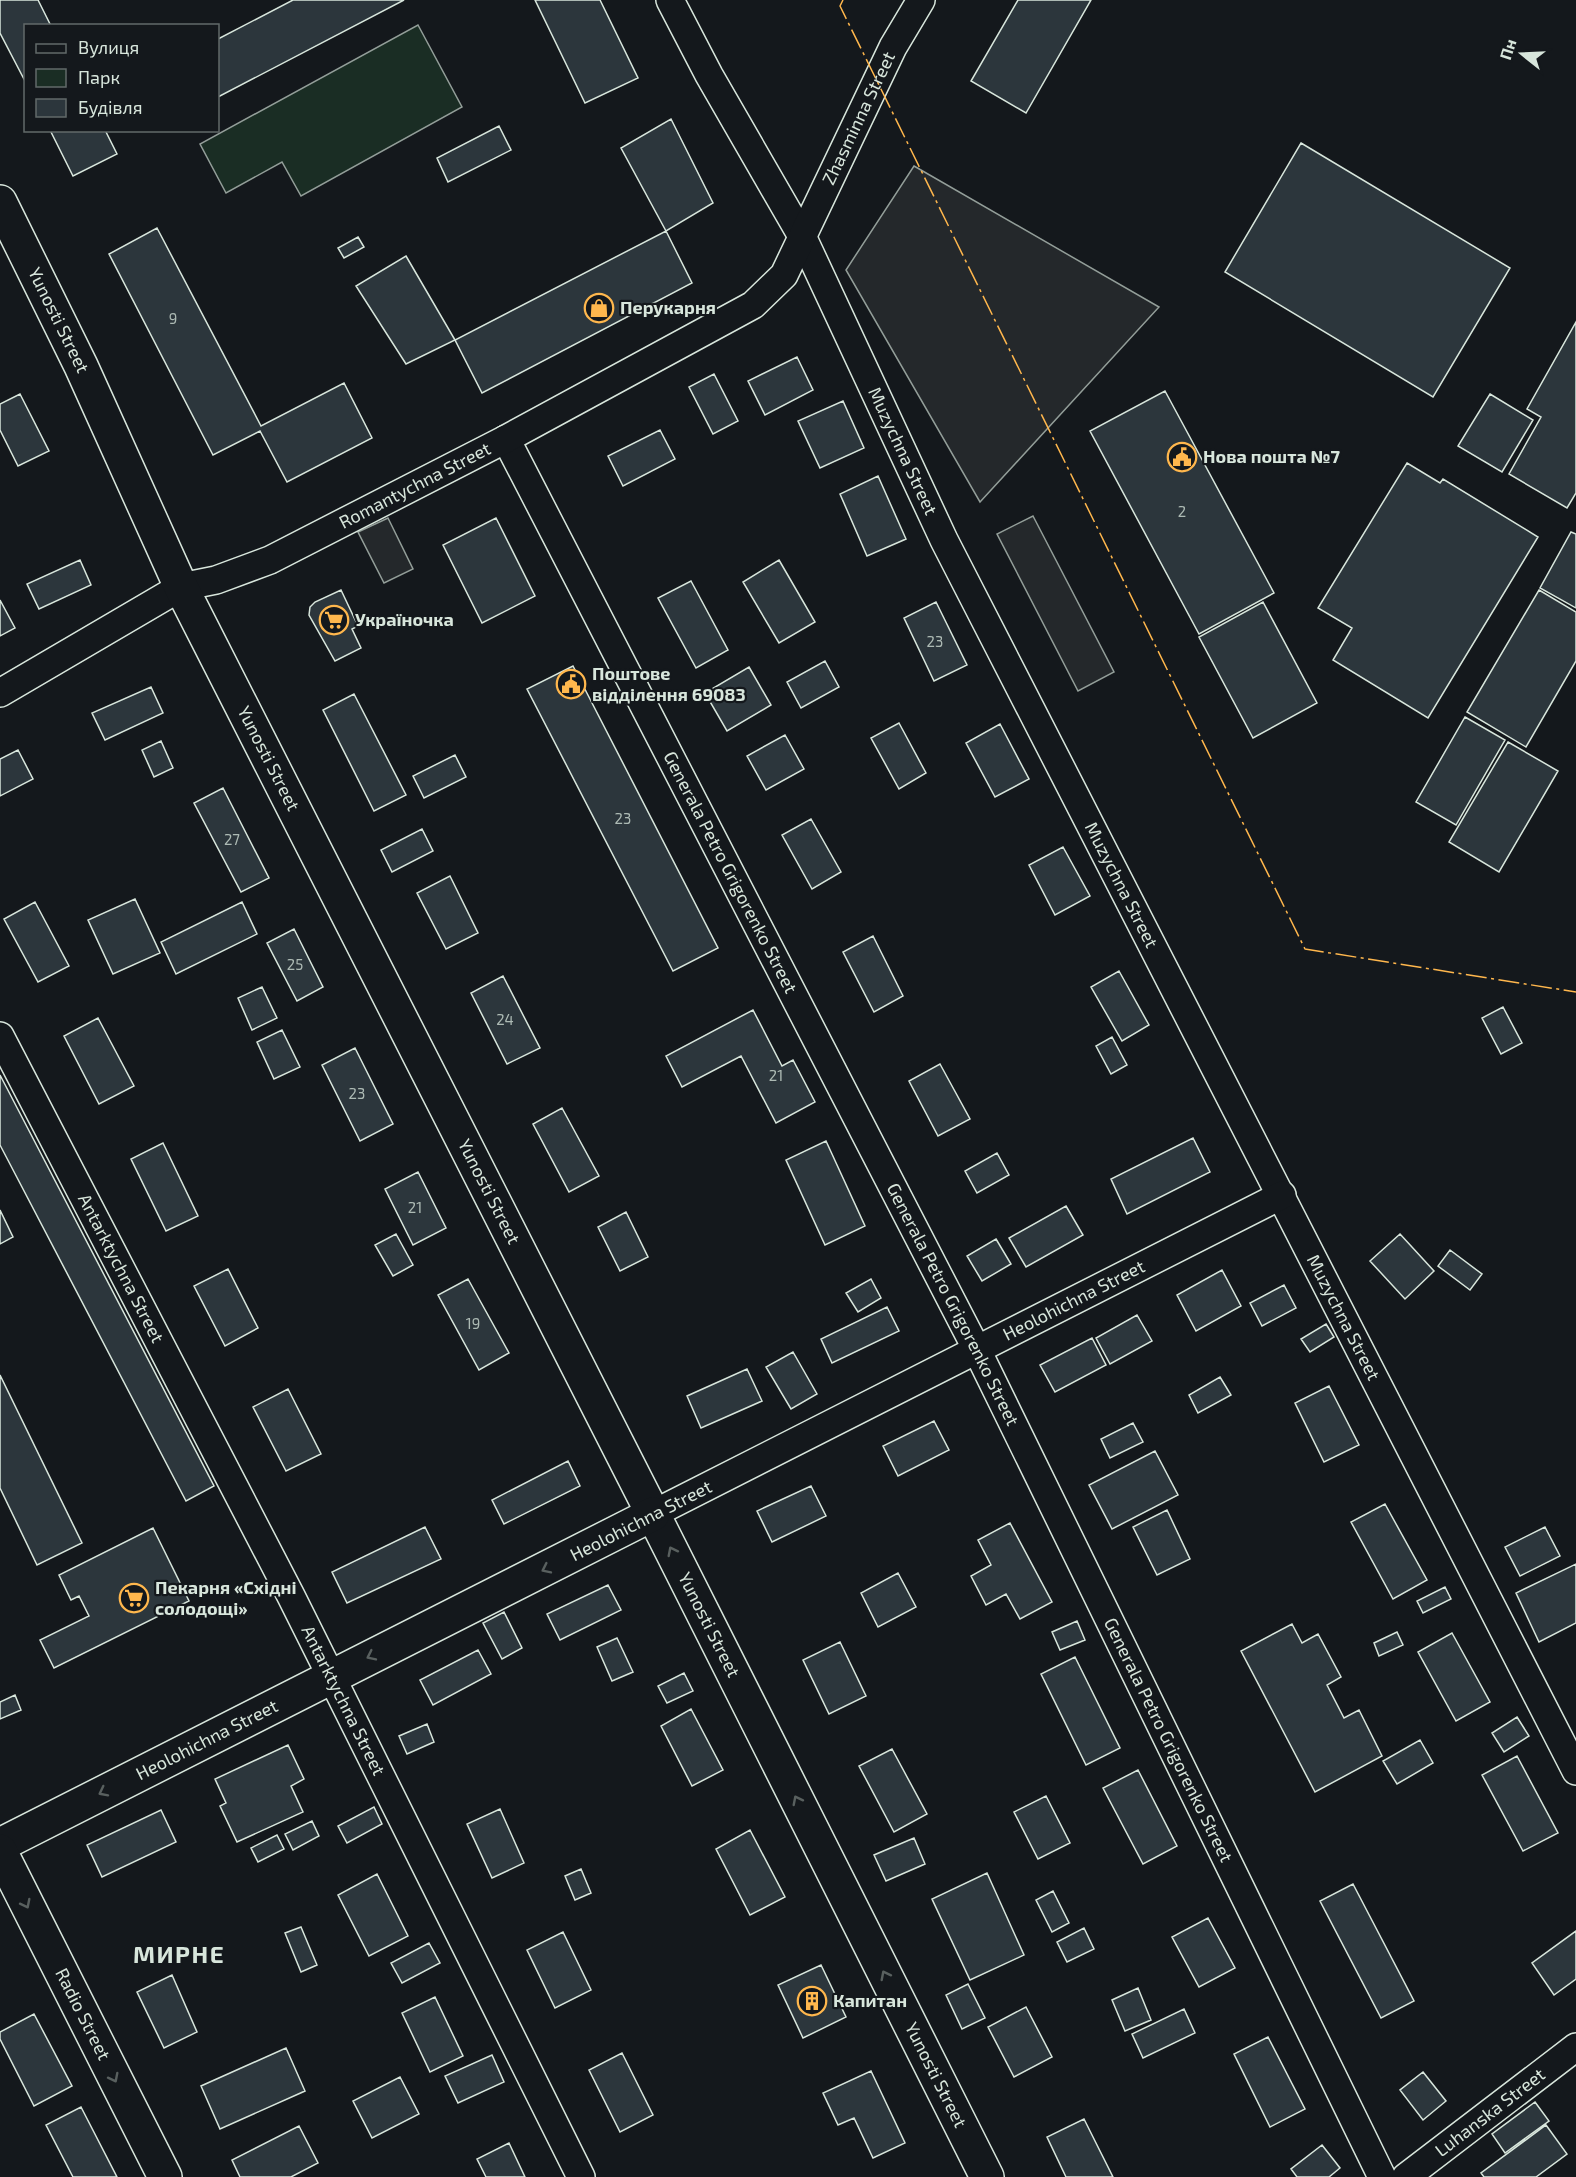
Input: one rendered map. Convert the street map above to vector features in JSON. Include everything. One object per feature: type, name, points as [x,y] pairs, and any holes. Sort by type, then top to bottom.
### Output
[{"type":"street","name":"Muzychna Street","points":[[670,0],[709,75],[803,238],[944,540],[1576,1771]]},
{"type":"street","name":"Zhasminna Street","points":[[803,238],[893,46],[921,0]]},
{"type":"street","name":"Yunosti Street","points":[[0,202],[81,366],[182,587],[987,2177]]},
{"type":"street","name":"Romantychna Street","points":[[0,693],[182,587],[216,580],[270,560],[506,439],[753,305],[783,275],[803,238]]},
{"type":"street","name":"Generala Petro Grigorenko Street","points":[[506,439],[977,1350],[1382,2177]]},
{"type":"street","name":"Antarktychna Street","points":[[0,1036],[330,1675],[581,2177]]},
{"type":"street","name":"Heolohichna Street","points":[[0,1845],[330,1675],[628,1529],[653,1514],[1282,1195]]},
{"type":"street","name":"Radio Street","points":[[0,1851],[165,2177]]},
{"type":"street","name":"Luhanska Street","points":[[1406,2177],[1576,2047]]},
{"type":"green space","points":[[418,25],[462,107],[301,196],[282,162],[226,193],[200,144]]},
{"type":"shaded area","points":[[914,166],[1159,307],[980,502],[846,270]]},
{"type":"shaded area","points":[[1033,516],[1114,672],[1078,691],[997,534]]},
{"type":"shaded area","points":[[388,518],[413,569],[384,583],[358,532]]},
{"type":"building","points":[[0,0],[38,0],[50,24],[24,24],[24,79],[0,33]]},
{"type":"building","points":[[293,0],[404,0],[219,96],[219,38]]},
{"type":"building","points":[[535,0],[600,0],[638,78],[585,103]]},
{"type":"building","points":[[1018,0],[1091,0],[1026,113],[971,81]]},
{"type":"building","points":[[671,119],[713,203],[666,231],[621,148]]},
{"type":"building","points":[[499,126],[511,150],[448,182],[437,158]]},
{"type":"building","points":[[51,132],[106,132],[117,154],[73,176]]},
{"type":"building","points":[[1301,143],[1510,268],[1433,397],[1225,272]]},
{"type":"building","points":[[157,228],[261,426],[344,383],[372,438],[287,482],[260,431],[213,455],[109,254]]},
{"type":"building","points":[[666,231],[692,283],[482,393],[455,340]]},
{"type":"building","points":[[358,237],[364,247],[344,258],[338,248]]},
{"type":"building","points":[[406,256],[455,340],[406,364],[356,286]]},
{"type":"building","points":[[1576,322],[1576,493],[1567,508],[1509,474],[1541,417],[1527,409]]},
{"type":"building","points":[[797,357],[813,390],[765,415],[748,381]]},
{"type":"building","points":[[714,374],[738,421],[713,434],[689,387]]},
{"type":"building","points":[[1165,391],[1274,593],[1199,634],[1090,431]]},
{"type":"building","points":[[20,394],[49,451],[18,466],[0,430],[0,404]]},
{"type":"building","points":[[1490,394],[1533,420],[1502,472],[1458,446]]},
{"type":"building","points":[[843,401],[864,448],[820,468],[798,421]]},
{"type":"building","points":[[660,430],[675,459],[623,486],[608,456]]},
{"type":"building","points":[[1407,463],[1440,483],[1443,479],[1538,537],[1428,718],[1333,660],[1352,628],[1318,608]]},
{"type":"building","points":[[878,476],[906,539],[867,556],[840,494]]},
{"type":"building","points":[[496,518],[535,596],[482,623],[443,545]]},
{"type":"building","points":[[1571,532],[1576,534],[1576,608],[1540,588]]},
{"type":"building","points":[[80,560],[91,585],[39,609],[27,584]]},
{"type":"building","points":[[779,560],[815,622],[779,643],[743,582]]},
{"type":"building","points":[[691,581],[728,650],[696,668],[658,598]]},
{"type":"building","name":"Україночка","points":[[341,590],[358,626],[352,629],[361,648],[335,661],[309,615],[310,607],[315,602]]},
{"type":"building","points":[[1539,590],[1576,612],[1576,661],[1526,747],[1467,712]]},
{"type":"building","points":[[0,600],[15,628],[0,636]]},
{"type":"building","points":[[936,602],[967,665],[934,681],[904,618]]},
{"type":"building","points":[[1263,602],[1317,703],[1253,738],[1199,637]]},
{"type":"building","points":[[825,661],[839,687],[801,708],[787,682]]},
{"type":"building","points":[[573,666],[718,948],[673,971],[527,689]]},
{"type":"building","points":[[749,667],[771,705],[727,731],[705,693]]},
{"type":"building","points":[[151,687],[163,713],[105,740],[92,713]]},
{"type":"building","points":[[354,694],[406,795],[374,811],[323,710]]},
{"type":"building","points":[[1465,717],[1505,740],[1456,825],[1416,802]]},
{"type":"building","points":[[899,723],[926,773],[899,789],[871,738]]},
{"type":"building","points":[[1000,724],[1029,779],[995,797],[966,743]]},
{"type":"building","points":[[785,735],[804,769],[766,790],[747,756]]},
{"type":"building","points":[[161,741],[173,768],[154,777],[142,750]]},
{"type":"building","points":[[1508,742],[1558,771],[1499,872],[1449,842]]},
{"type":"building","points":[[18,750],[33,779],[0,796],[0,759]]},
{"type":"building","points":[[455,755],[466,777],[424,798],[413,776]]},
{"type":"building","points":[[223,788],[269,878],[241,892],[194,803]]},
{"type":"building","points":[[811,819],[841,872],[812,889],[782,835]]},
{"type":"building","points":[[422,829],[433,851],[392,872],[381,850]]},
{"type":"building","points":[[1063,847],[1090,896],[1055,915],[1029,865]]},
{"type":"building","points":[[450,876],[478,933],[446,949],[417,893]]},
{"type":"building","points":[[135,899],[160,953],[113,974],[88,920]]},
{"type":"building","points":[[35,902],[69,966],[38,982],[4,919]]},
{"type":"building","points":[[242,902],[257,934],[176,974],[161,942]]},
{"type":"building","points":[[294,929],[323,987],[297,1001],[267,943]]},
{"type":"building","points":[[873,936],[903,996],[874,1012],[843,952]]},
{"type":"building","points":[[1119,971],[1149,1025],[1122,1041],[1091,987]]},
{"type":"building","points":[[503,976],[540,1048],[507,1064],[471,993]]},
{"type":"building","points":[[262,987],[277,1018],[252,1030],[238,998]]},
{"type":"building","points":[[1503,1007],[1522,1043],[1501,1054],[1482,1018]]},
{"type":"building","points":[[753,1010],[782,1066],[793,1060],[815,1102],[776,1123],[741,1056],[682,1087],[666,1056]]},
{"type":"building","points":[[98,1018],[134,1086],[99,1104],[64,1036]]},
{"type":"building","points":[[282,1030],[300,1067],[274,1079],[257,1042]]},
{"type":"building","points":[[1112,1037],[1127,1065],[1111,1074],[1096,1046]]},
{"type":"building","points":[[355,1048],[393,1124],[360,1141],[322,1065]]},
{"type":"building","points":[[940,1064],[970,1119],[938,1136],[909,1081]]},
{"type":"building","points":[[0,1075],[214,1486],[186,1501],[0,1145]]},
{"type":"building","points":[[562,1108],[599,1176],[569,1192],[533,1124]]},
{"type":"building","points":[[1193,1138],[1210,1172],[1127,1214],[1111,1179]]},
{"type":"building","points":[[826,1141],[865,1226],[825,1245],[786,1160]]},
{"type":"building","points":[[163,1143],[198,1216],[166,1231],[131,1159]]},
{"type":"building","points":[[997,1153],[1009,1175],[977,1193],[965,1171]]},
{"type":"building","points":[[418,1172],[446,1228],[413,1245],[385,1189]]},
{"type":"building","points":[[1066,1206],[1083,1235],[1026,1267],[1009,1238]]},
{"type":"building","points":[[0,1210],[13,1237],[0,1244]]},
{"type":"building","points":[[626,1212],[648,1257],[620,1271],[598,1227]]},
{"type":"building","points":[[396,1234],[413,1265],[393,1276],[375,1245]]},
{"type":"building","points":[[1400,1234],[1434,1271],[1405,1299],[1370,1261]]},
{"type":"building","points":[[996,1239],[1011,1264],[982,1281],[967,1256]]},
{"type":"building","points":[[1450,1250],[1482,1274],[1470,1290],[1438,1266]]},
{"type":"building","points":[[228,1269],[258,1328],[225,1346],[194,1286]]},
{"type":"building","points":[[1222,1270],[1241,1306],[1196,1331],[1177,1295]]},
{"type":"building","points":[[468,1279],[509,1353],[479,1370],[438,1295]]},
{"type":"building","points":[[871,1279],[881,1298],[858,1312],[846,1293]]},
{"type":"building","points":[[1284,1285],[1296,1308],[1262,1326],[1250,1303]]},
{"type":"building","points":[[887,1307],[899,1331],[832,1363],[821,1339]]},
{"type":"building","points":[[1137,1315],[1152,1341],[1110,1364],[1096,1338]]},
{"type":"building","points":[[1326,1324],[1334,1337],[1310,1352],[1301,1339]]},
{"type":"building","points":[[1092,1338],[1106,1365],[1055,1392],[1040,1365]]},
{"type":"building","points":[[793,1352],[817,1394],[791,1409],[766,1367]]},
{"type":"building","points":[[747,1369],[762,1401],[701,1428],[687,1396]]},
{"type":"building","points":[[0,1375],[82,1543],[37,1565],[0,1488]]},
{"type":"building","points":[[1220,1377],[1231,1395],[1198,1413],[1189,1395]]},
{"type":"building","points":[[1329,1386],[1359,1445],[1324,1462],[1295,1403]]},
{"type":"building","points":[[288,1389],[321,1454],[286,1471],[253,1407]]},
{"type":"building","points":[[934,1421],[949,1450],[898,1476],[883,1446]]},
{"type":"building","points":[[1133,1423],[1143,1442],[1110,1458],[1101,1439]]},
{"type":"building","points":[[1155,1451],[1178,1495],[1112,1529],[1089,1485]]},
{"type":"building","points":[[568,1461],[580,1486],[504,1524],[492,1500]]},
{"type":"building","points":[[811,1486],[826,1516],[772,1542],[757,1511]]},
{"type":"building","points":[[1385,1504],[1427,1580],[1393,1599],[1351,1522]]},
{"type":"building","points":[[1167,1510],[1190,1559],[1157,1575],[1133,1527]]},
{"type":"building","points":[[1010,1523],[1052,1602],[1020,1619],[1006,1594],[986,1605],[971,1576],[991,1565],[978,1540]]},
{"type":"building","points":[[425,1527],[441,1559],[347,1603],[332,1572]]},
{"type":"building","points":[[1545,1527],[1560,1556],[1520,1576],[1505,1547]]},
{"type":"building","name":"Пекарня «Східні солодощі»","points":[[153,1528],[189,1601],[54,1668],[40,1640],[89,1616],[79,1596],[71,1600],[59,1575]]},
{"type":"building","points":[[1576,1564],[1576,1623],[1539,1642],[1516,1593]]},
{"type":"building","points":[[898,1573],[916,1607],[878,1627],[861,1593]]},
{"type":"building","points":[[608,1585],[621,1610],[560,1640],[547,1614]]},
{"type":"building","points":[[1445,1587],[1451,1599],[1423,1613],[1417,1601]]},
{"type":"building","points":[[504,1612],[522,1648],[502,1659],[483,1623]]},
{"type":"building","points":[[1077,1621],[1085,1640],[1060,1650],[1052,1632]]},
{"type":"building","points":[[1292,1624],[1302,1643],[1318,1634],[1341,1677],[1327,1685],[1344,1718],[1359,1710],[1382,1756],[1315,1792],[1241,1651]]},
{"type":"building","points":[[1397,1632],[1403,1645],[1379,1656],[1374,1643]]},
{"type":"building","points":[[1452,1633],[1490,1702],[1456,1721],[1418,1652]]},
{"type":"building","points":[[617,1638],[633,1672],[612,1681],[597,1647]]},
{"type":"building","points":[[840,1642],[866,1696],[829,1714],[803,1660]]},
{"type":"building","points":[[478,1650],[491,1674],[433,1705],[420,1680]]},
{"type":"building","points":[[1075,1657],[1120,1748],[1086,1765],[1041,1674]]},
{"type":"building","points":[[684,1673],[693,1691],[667,1703],[658,1686]]},
{"type":"building","points":[[15,1695],[21,1710],[0,1719],[0,1702]]},
{"type":"building","points":[[691,1709],[723,1770],[692,1786],[661,1726]]},
{"type":"building","points":[[1517,1717],[1529,1736],[1504,1752],[1492,1733]]},
{"type":"building","points":[[427,1724],[434,1742],[407,1754],[399,1736]]},
{"type":"building","points":[[1420,1740],[1433,1763],[1397,1784],[1383,1761]]},
{"type":"building","points":[[288,1745],[304,1779],[291,1786],[303,1812],[237,1842],[220,1806],[226,1803],[215,1779]]},
{"type":"building","points":[[892,1749],[927,1814],[894,1832],[859,1766]]},
{"type":"building","points":[[1517,1756],[1558,1833],[1523,1851],[1482,1775]]},
{"type":"building","points":[[1138,1770],[1177,1846],[1143,1864],[1103,1788]]},
{"type":"building","points":[[1046,1796],[1070,1843],[1038,1859],[1014,1812]]},
{"type":"building","points":[[374,1807],[382,1824],[347,1843],[338,1826]]},
{"type":"building","points":[[500,1809],[524,1863],[492,1878],[467,1824]]},
{"type":"building","points":[[161,1810],[176,1842],[102,1877],[87,1845]]},
{"type":"building","points":[[312,1821],[319,1836],[293,1850],[285,1834]]},
{"type":"building","points":[[750,1830],[785,1897],[750,1915],[716,1849]]},
{"type":"building","points":[[277,1835],[284,1849],[258,1862],[251,1848]]},
{"type":"building","points":[[914,1838],[925,1864],[886,1881],[874,1855]]},
{"type":"building","points":[[581,1869],[591,1893],[575,1900],[565,1876]]},
{"type":"building","points":[[987,1873],[1024,1955],[970,1980],[932,1899]]},
{"type":"building","points":[[377,1874],[408,1936],[369,1956],[338,1895]]},
{"type":"building","points":[[1353,1884],[1414,2001],[1381,2018],[1320,1901]]},
{"type":"building","points":[[1053,1891],[1069,1923],[1052,1932],[1036,1900]]},
{"type":"building","points":[[1208,1918],[1235,1968],[1199,1987],[1172,1937]]},
{"type":"building","points":[[301,1927],[317,1965],[301,1972],[285,1933]]},
{"type":"building","points":[[1084,1928],[1094,1949],[1067,1962],[1057,1942]]},
{"type":"building","points":[[1576,1931],[1576,1979],[1554,1995],[1532,1963]]},
{"type":"building","points":[[563,1932],[591,1990],[555,2008],[527,1950]]},
{"type":"building","points":[[429,1943],[440,1963],[402,1983],[391,1963]]},
{"type":"building","name":"Капитан","points":[[821,1965],[846,2017],[803,2038],[778,1985]]},
{"type":"building","points":[[172,1975],[197,2032],[164,2048],[137,1992]]},
{"type":"building","points":[[968,1984],[985,2018],[962,2029],[946,1995]]},
{"type":"building","points":[[1138,1988],[1151,2020],[1125,2031],[1112,2000]]},
{"type":"building","points":[[435,1997],[463,2056],[430,2072],[402,2013]]},
{"type":"building","points":[[1026,2007],[1052,2057],[1014,2077],[988,2027]]},
{"type":"building","points":[[1184,2009],[1195,2033],[1143,2058],[1132,2034]]},
{"type":"building","points":[[34,2014],[72,2086],[34,2106],[0,2039],[0,2032]]},
{"type":"building","points":[[1268,2037],[1305,2109],[1270,2127],[1234,2054]]},
{"type":"building","points":[[286,2048],[305,2091],[220,2129],[201,2086]]},
{"type":"building","points":[[622,2053],[653,2115],[620,2132],[589,2070]]},
{"type":"building","points":[[492,2055],[504,2082],[458,2103],[445,2076]]},
{"type":"building","points":[[871,2071],[905,2143],[873,2158],[854,2118],[838,2125],[823,2093]]},
{"type":"building","points":[[1423,2072],[1446,2101],[1423,2120],[1400,2090]]},
{"type":"building","points":[[400,2077],[419,2114],[372,2138],[353,2101]]},
{"type":"building","points":[[1535,2102],[1549,2121],[1505,2153],[1492,2134]]},
{"type":"building","points":[[81,2107],[117,2177],[73,2177],[46,2125]]},
{"type":"building","points":[[1084,2119],[1113,2177],[1066,2177],[1047,2137]]},
{"type":"building","points":[[1546,2125],[1567,2154],[1536,2177],[1484,2177],[1481,2173]]},
{"type":"building","points":[[299,2126],[318,2163],[291,2177],[240,2177],[232,2160]]},
{"type":"building","points":[[509,2143],[525,2177],[486,2177],[477,2159]]},
{"type":"building","points":[[1322,2145],[1340,2168],[1329,2177],[1297,2177],[1291,2169]]},
{"type":"power","points":[[843,0],[840,6],[1305,949],[1576,992]]},
{"type":"place","name":"Перукарня","points":[[599,308]]},
{"type":"place","name":"Нова пошта №7","points":[[1182,457]]},
{"type":"place","name":"Україночка","points":[[334,620]]},
{"type":"place","name":"Поштове відділення 69083","points":[[571,684]]},
{"type":"place","name":"Пекарня «Східні солодощі»","points":[[134,1598]]},
{"type":"place","name":"Капитан","points":[[812,2001]]},
{"type":"district","name":"МИРНЕ","points":[[179,1955]]}]
